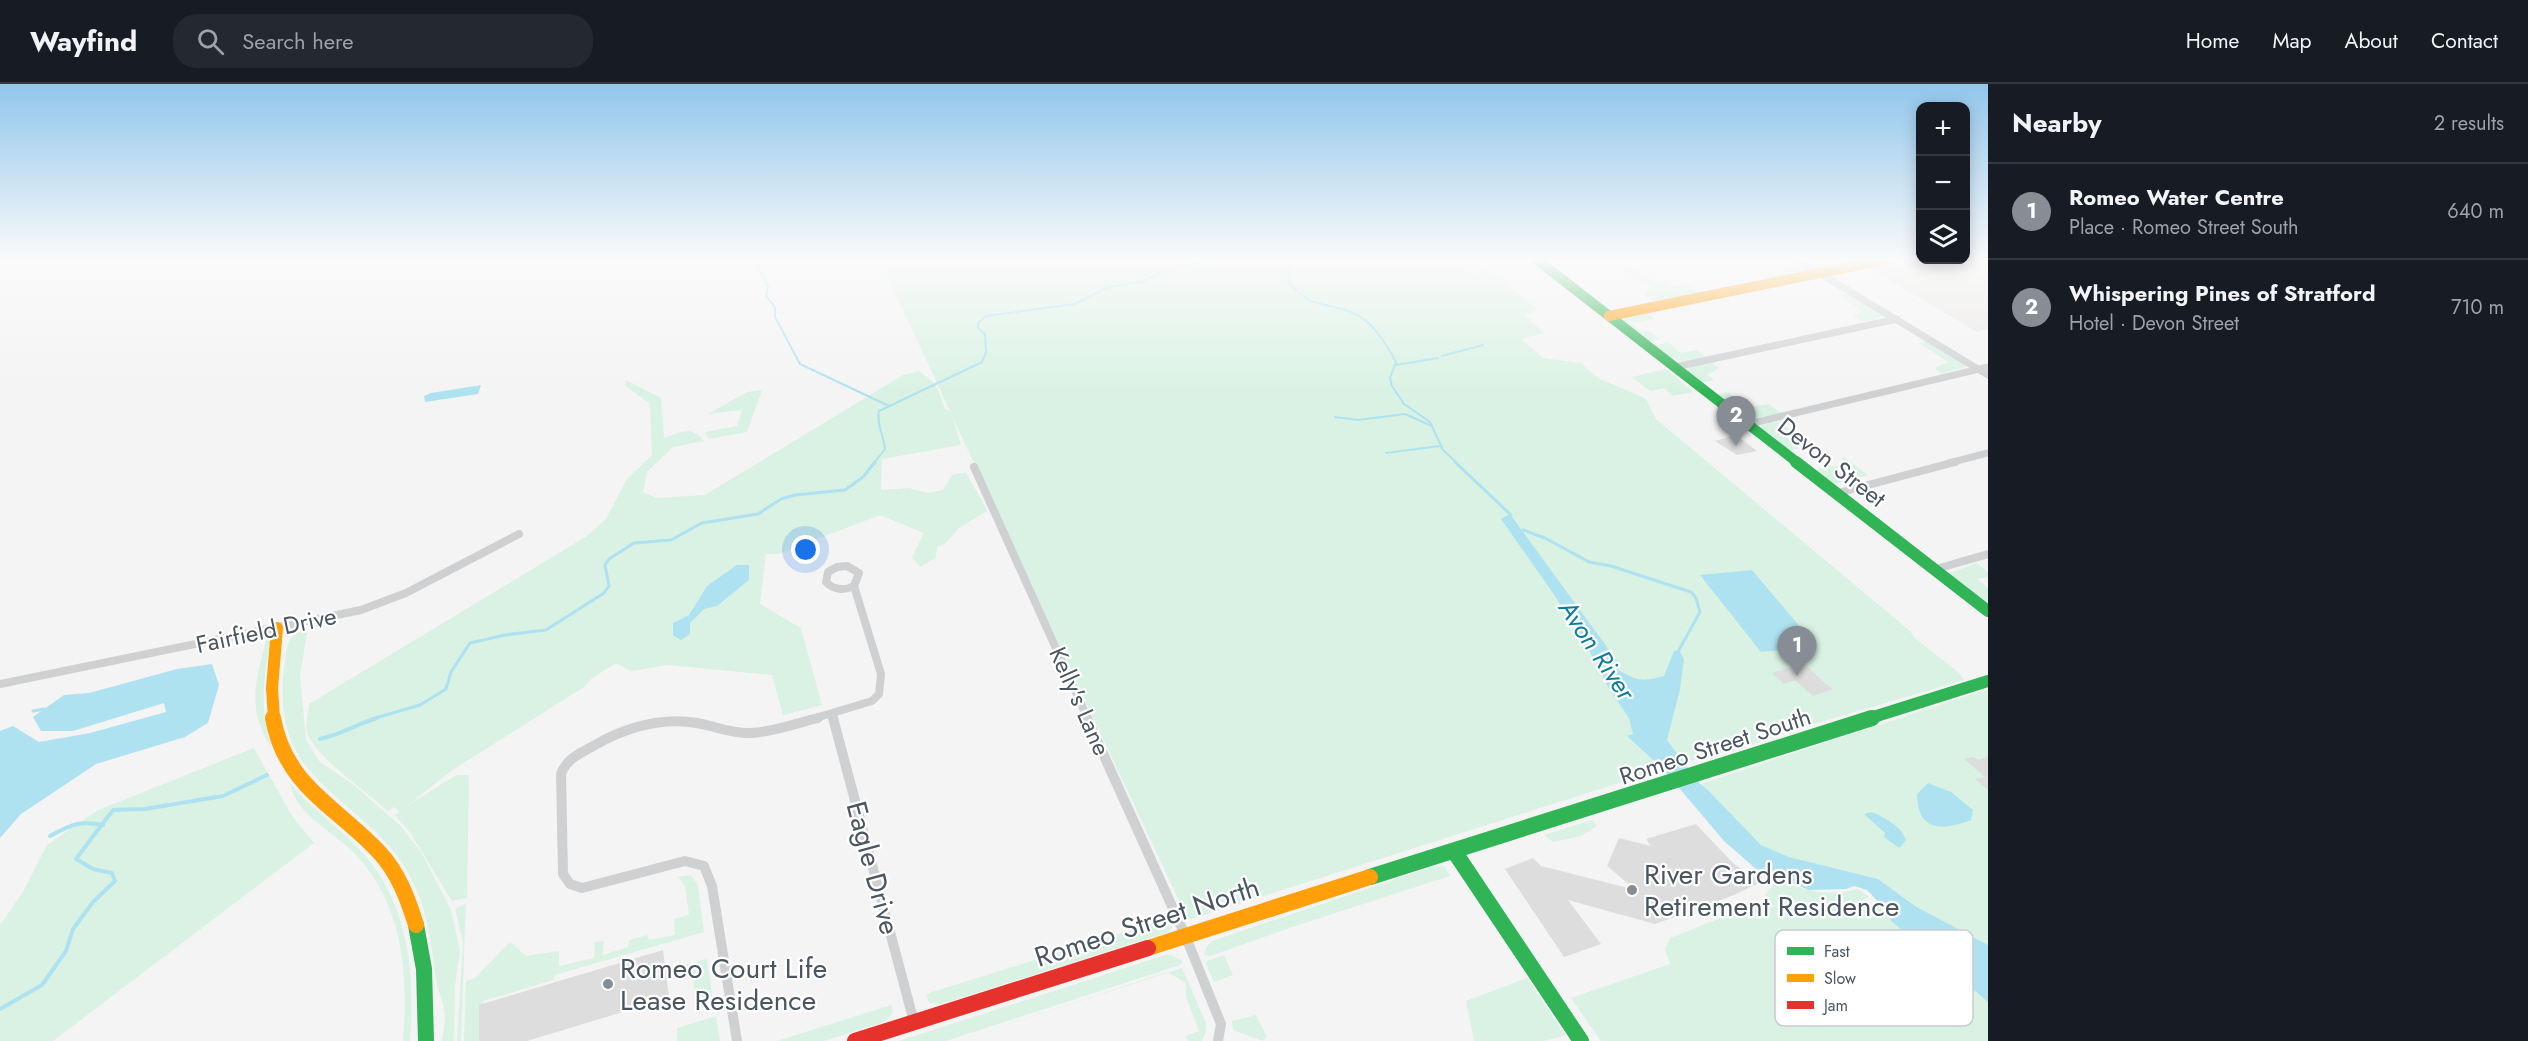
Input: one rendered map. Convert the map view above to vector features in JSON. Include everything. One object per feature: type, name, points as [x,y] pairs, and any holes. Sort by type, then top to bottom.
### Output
[{"type":"street","name":"Devon Street","points":[[1593,304],[1988,611]]},
{"type":"street","points":[[1609,316],[1672,304]]},
{"type":"street","points":[[1871,304],[1988,375]]},
{"type":"street","points":[[1675,367],[1897,319]]},
{"type":"street","points":[[1749,424],[1988,367]]},
{"type":"street","points":[[1838,493],[1988,453]]},
{"type":"street","name":"Kelly's Lane","points":[[974,467],[1185,935],[1194,963],[1221,1024],[1218,1041]]},
{"type":"street","name":"Fairfield Drive","points":[[0,684],[278,628],[380,604],[519,534]]},
{"type":"street","points":[[1936,570],[1988,554]]},
{"type":"street","points":[[737,1041],[712,886],[704,866],[685,861],[582,888],[569,884],[563,874],[561,774],[570,759],[616,733],[645,723],[696,723],[733,733],[753,733],[831,714],[872,701],[879,694],[881,674],[854,586]]},
{"type":"street","points":[[278,628],[272,680],[273,722],[280,747],[295,771],[318,798],[384,857],[400,884],[422,944],[427,982],[426,1041]]},
{"type":"street","name":"Romeo Street South","points":[[1454,851],[1988,681]]},
{"type":"street","name":"Eagle Drive","points":[[831,714],[914,1022]]},
{"type":"street","points":[[1454,851],[1581,1041]]},
{"type":"street","name":"Romeo Street North","points":[[855,1041],[1454,851]]},
{"type":"shaded area","points":[[1929,304],[1988,304],[1988,329],[1977,332]]},
{"type":"green space","points":[[900,304],[1530,304],[1538,310],[1524,315],[1544,333],[1521,339],[1543,358],[1581,363],[1598,378],[1646,399],[1656,419],[1910,631],[1915,638],[1959,673],[1964,680],[1797,729],[1748,746],[1741,745],[1743,748],[1685,762],[1188,920],[952,416],[961,445],[882,459],[881,490],[909,488],[929,493],[943,490],[952,475],[966,472],[982,501],[987,511],[959,528],[946,543],[937,547],[936,557],[920,567],[912,557],[924,533],[880,515],[778,554],[766,554],[760,604],[801,628],[822,705],[783,715],[772,675],[668,665],[631,671],[616,663],[591,679],[584,687],[451,771],[407,806],[456,775],[469,775],[467,898],[452,901],[409,831],[395,815],[400,812],[394,807],[387,811],[330,763],[311,742],[307,732],[309,704],[587,536],[606,519],[627,479],[652,455],[650,404],[626,386],[626,380],[661,398],[664,438],[691,431],[704,441],[673,447],[647,472],[643,492],[657,498],[705,495],[903,375],[918,371],[924,375],[936,387],[945,409],[950,411]]},
{"type":"green space","points":[[1851,304],[1866,304],[1885,316],[1863,322],[1853,315],[1863,312]]},
{"type":"green space","points":[[1647,312],[1655,319],[1635,323],[1625,319],[1642,332],[1650,331],[1660,339],[1649,342],[1620,318]]},
{"type":"green space","points":[[1928,341],[1966,367],[1941,373],[1935,368],[1948,362],[1919,343]]},
{"type":"green space","points":[[1668,342],[1681,353],[1697,350],[1706,357],[1683,361],[1672,359],[1653,346]]},
{"type":"green space","points":[[1711,362],[1719,368],[1707,375],[1715,380],[1701,383],[1686,371],[1686,368]]},
{"type":"green space","points":[[1666,369],[1693,392],[1673,396],[1664,388],[1650,391],[1632,377]]},
{"type":"green space","points":[[762,390],[747,432],[708,439],[705,432],[737,426],[742,410],[708,414],[747,392]]},
{"type":"green space","points":[[1727,392],[1749,407],[1769,404],[1781,413],[1759,417],[1746,416],[1717,395]]},
{"type":"green space","points":[[1781,421],[1788,429],[1780,431],[1780,434],[1799,448],[1789,451],[1761,429],[1762,425]]},
{"type":"green space","points":[[1844,457],[1868,475],[1834,484],[1815,471],[1847,464],[1841,458]]},
{"type":"green space","points":[[1976,563],[1988,572],[1988,577],[1977,579],[1988,588],[1988,601],[1984,602],[1950,576],[1950,573]]},
{"type":"green space","points":[[308,629],[300,674],[306,740],[320,762],[354,785],[401,826],[421,852],[451,910],[460,951],[455,986],[454,1041],[442,1041],[445,1013],[426,919],[413,882],[394,852],[372,828],[325,787],[305,765],[290,739],[283,705],[285,662],[292,637]]},
{"type":"green space","points":[[268,637],[270,643],[264,683],[264,707],[271,747],[258,719],[255,694]]},
{"type":"green space","points":[[1988,689],[1988,945],[1973,937],[1973,930],[1960,930],[1915,906],[1878,879],[1789,857],[1761,845],[1700,784]]},
{"type":"green space","points":[[254,748],[292,816],[314,843],[53,1041],[0,1041],[0,925],[23,892],[47,845],[98,810]]},
{"type":"green space","points":[[290,783],[357,847],[388,890],[405,937],[409,962],[410,1041],[403,1041],[405,991],[400,943],[385,897],[373,876],[357,856],[300,805],[293,794]]},
{"type":"green space","points":[[1592,820],[1597,826],[1581,836],[1553,842],[1544,835]]},
{"type":"green space","points":[[1442,866],[1450,876],[1210,956],[1204,955],[1207,946],[1212,941],[1432,867]]},
{"type":"green space","points":[[691,875],[698,886],[704,932],[555,975],[553,980],[483,1001],[486,1041],[464,1041],[466,981],[475,978],[510,942],[526,956],[559,951],[559,966],[594,958],[595,942],[604,941],[603,955],[628,947],[629,940],[647,935],[649,940],[675,935],[674,919],[689,915],[685,886],[678,877]]},
{"type":"green space","points":[[1777,880],[1826,893],[1858,889],[1869,897],[1843,911],[1881,905],[1887,911],[1891,921],[1902,930],[1775,930],[1775,1026],[1973,1026],[1973,989],[1988,1002],[1988,1041],[1601,1041],[1571,998],[1670,964],[1665,949],[1670,938],[1733,913],[1761,905],[1775,907],[1765,895]]},
{"type":"green space","points":[[466,904],[461,1041],[457,1041],[463,942],[455,909]]},
{"type":"green space","points":[[1150,924],[1173,927],[1168,932],[941,1004],[929,1003],[926,994]]},
{"type":"green space","points":[[1165,955],[1171,955],[1183,961],[1180,965],[946,1041],[899,1041]]},
{"type":"green space","points":[[1224,955],[1233,975],[1214,982],[1205,962]]},
{"type":"green space","points":[[707,959],[713,1001],[700,1003],[696,999],[691,967],[677,970],[677,974],[667,976],[666,970]]},
{"type":"green space","points":[[1182,968],[1206,1023],[1206,1032],[1202,1041],[1188,1041],[1186,1036],[1199,1031],[1186,997],[1186,983],[1168,973]]},
{"type":"green space","points":[[1167,972],[1168,973],[957,1041]]},
{"type":"green space","points":[[1527,978],[1565,1035],[1545,1041],[1474,1041],[1466,1001]]},
{"type":"green space","points":[[891,1005],[893,1013],[884,1022],[824,1041],[777,1041]]},
{"type":"green space","points":[[1256,1015],[1267,1037],[1263,1041],[1233,1030],[1232,1021]]},
{"type":"green space","points":[[716,1016],[720,1041],[677,1041],[677,1028]]},
{"type":"water","points":[[481,385],[478,394],[425,402],[424,396],[431,393]]},
{"type":"water","name":"Avon River","points":[[1510,514],[1620,665],[1618,670],[1640,679],[1664,676],[1674,651],[1679,650],[1684,659],[1680,689],[1667,740],[1700,784],[1761,845],[1789,857],[1878,879],[1915,906],[1960,930],[1902,930],[1891,921],[1887,911],[1867,890],[1854,886],[1846,889],[1809,890],[1755,868],[1724,841],[1663,769],[1627,736],[1633,734],[1629,718],[1608,687],[1594,659],[1555,596],[1501,519]]},
{"type":"water","points":[[737,565],[749,565],[749,580],[717,606],[704,609],[690,623],[690,634],[681,640],[673,635],[673,623],[689,615],[707,586]]},
{"type":"water","points":[[1752,570],[1817,647],[1761,652],[1700,575]]},
{"type":"water","points":[[212,664],[219,685],[208,723],[185,737],[96,764],[21,814],[0,838],[0,731],[13,726],[39,742],[90,733],[166,712],[164,703],[73,731],[41,731],[33,717],[64,695],[89,693],[177,669]]},
{"type":"water","points":[[1928,783],[1951,792],[1973,810],[1971,820],[1942,827],[1927,822],[1918,806],[1917,794]]},
{"type":"water","points":[[1872,812],[1892,823],[1904,835],[1906,840],[1899,848],[1884,837],[1885,833],[1864,814]]},
{"type":"water","name":"Avon River","points":[[1973,937],[1988,945],[1988,1002],[1973,989]]},
{"type":"building","points":[[1736,435],[1757,451],[1737,455],[1715,441]]},
{"type":"building","points":[[1803,663],[1833,689],[1813,696],[1795,680],[1784,684],[1772,673]]},
{"type":"building","points":[[1988,756],[1988,790],[1975,779],[1985,777],[1964,759],[1973,757],[1979,760]]},
{"type":"building","name":"River Gardens Retirement Residence","points":[[1696,824],[1734,864],[1761,882],[1734,895],[1655,924],[1568,900],[1601,944],[1564,957],[1505,869],[1533,858],[1541,866],[1636,890],[1607,866],[1619,838],[1651,846],[1646,839]]},
{"type":"building","name":"Romeo Court Life Lease Residence","points":[[663,950],[669,998],[527,1041],[479,1041],[479,1005]]},
{"type":"waterway","points":[[772,304],[775,307],[775,317],[800,364],[889,406]]},
{"type":"waterway","points":[[874,463],[885,449],[879,411],[982,362],[986,352],[985,334],[978,328],[978,323],[986,316],[1076,304]]},
{"type":"waterway","name":"Avon River","points":[[1322,304],[1353,313],[1367,322],[1378,334],[1396,362],[1390,378],[1392,386],[1404,404],[1430,422],[1432,426]]},
{"type":"waterway","points":[[1442,356],[1483,345]]},
{"type":"waterway","points":[[1396,365],[1438,358]]},
{"type":"waterway","points":[[1335,417],[1358,420],[1405,414],[1432,426]]},
{"type":"waterway","name":"Avon River","points":[[1432,426],[1443,450],[1457,463]]},
{"type":"waterway","points":[[1386,453],[1440,446]]},
{"type":"waterway","points":[[372,719],[420,705],[446,689],[451,672],[470,643],[505,635],[546,630],[604,593],[609,586],[605,565],[609,559],[634,543],[671,540],[702,523],[758,514],[781,499],[795,495],[845,490],[863,477],[875,462]]},
{"type":"waterway","name":"Avon River","points":[[1455,462],[1511,515]]},
{"type":"waterway","points":[[1523,530],[1545,538],[1589,562],[1611,566],[1691,592],[1696,598],[1700,612],[1679,650]]},
{"type":"waterway","points":[[33,711],[44,709]]},
{"type":"waterway","points":[[320,739],[377,718]]},
{"type":"waterway","points":[[102,825],[113,810],[145,809],[223,796],[267,775]]},
{"type":"waterway","points":[[50,836],[75,824],[102,825]]},
{"type":"waterway","points":[[0,1009],[42,985],[66,951],[73,929],[93,902],[115,881],[112,873],[93,869],[76,859],[102,825]]},
{"type":"traffic: fast","points":[[1593,304],[1988,611]]},
{"type":"traffic: fast","points":[[1370,877],[1988,681]]},
{"type":"traffic: fast","points":[[1454,851],[1581,1041]]},
{"type":"traffic: fast","points":[[416,925],[424,969],[426,1041]]},
{"type":"traffic: slow","points":[[1609,316],[1670,304]]},
{"type":"traffic: slow","points":[[277,628],[272,703],[280,746],[288,763],[311,791],[379,852],[402,886],[416,925]]},
{"type":"traffic: slow","points":[[1148,948],[1370,877]]},
{"type":"traffic: jam","points":[[855,1041],[1148,948]]},
{"type":"place","name":"Whispering Pines of Stratford","points":[[1736,446]]},
{"type":"place","name":"Romeo Water Centre","points":[[1797,676]]},
{"type":"place","name":"River Gardens Retirement Residence","points":[[1632,890]]},
{"type":"place","name":"Romeo Court Life Lease Residence","points":[[608,984]]}]
